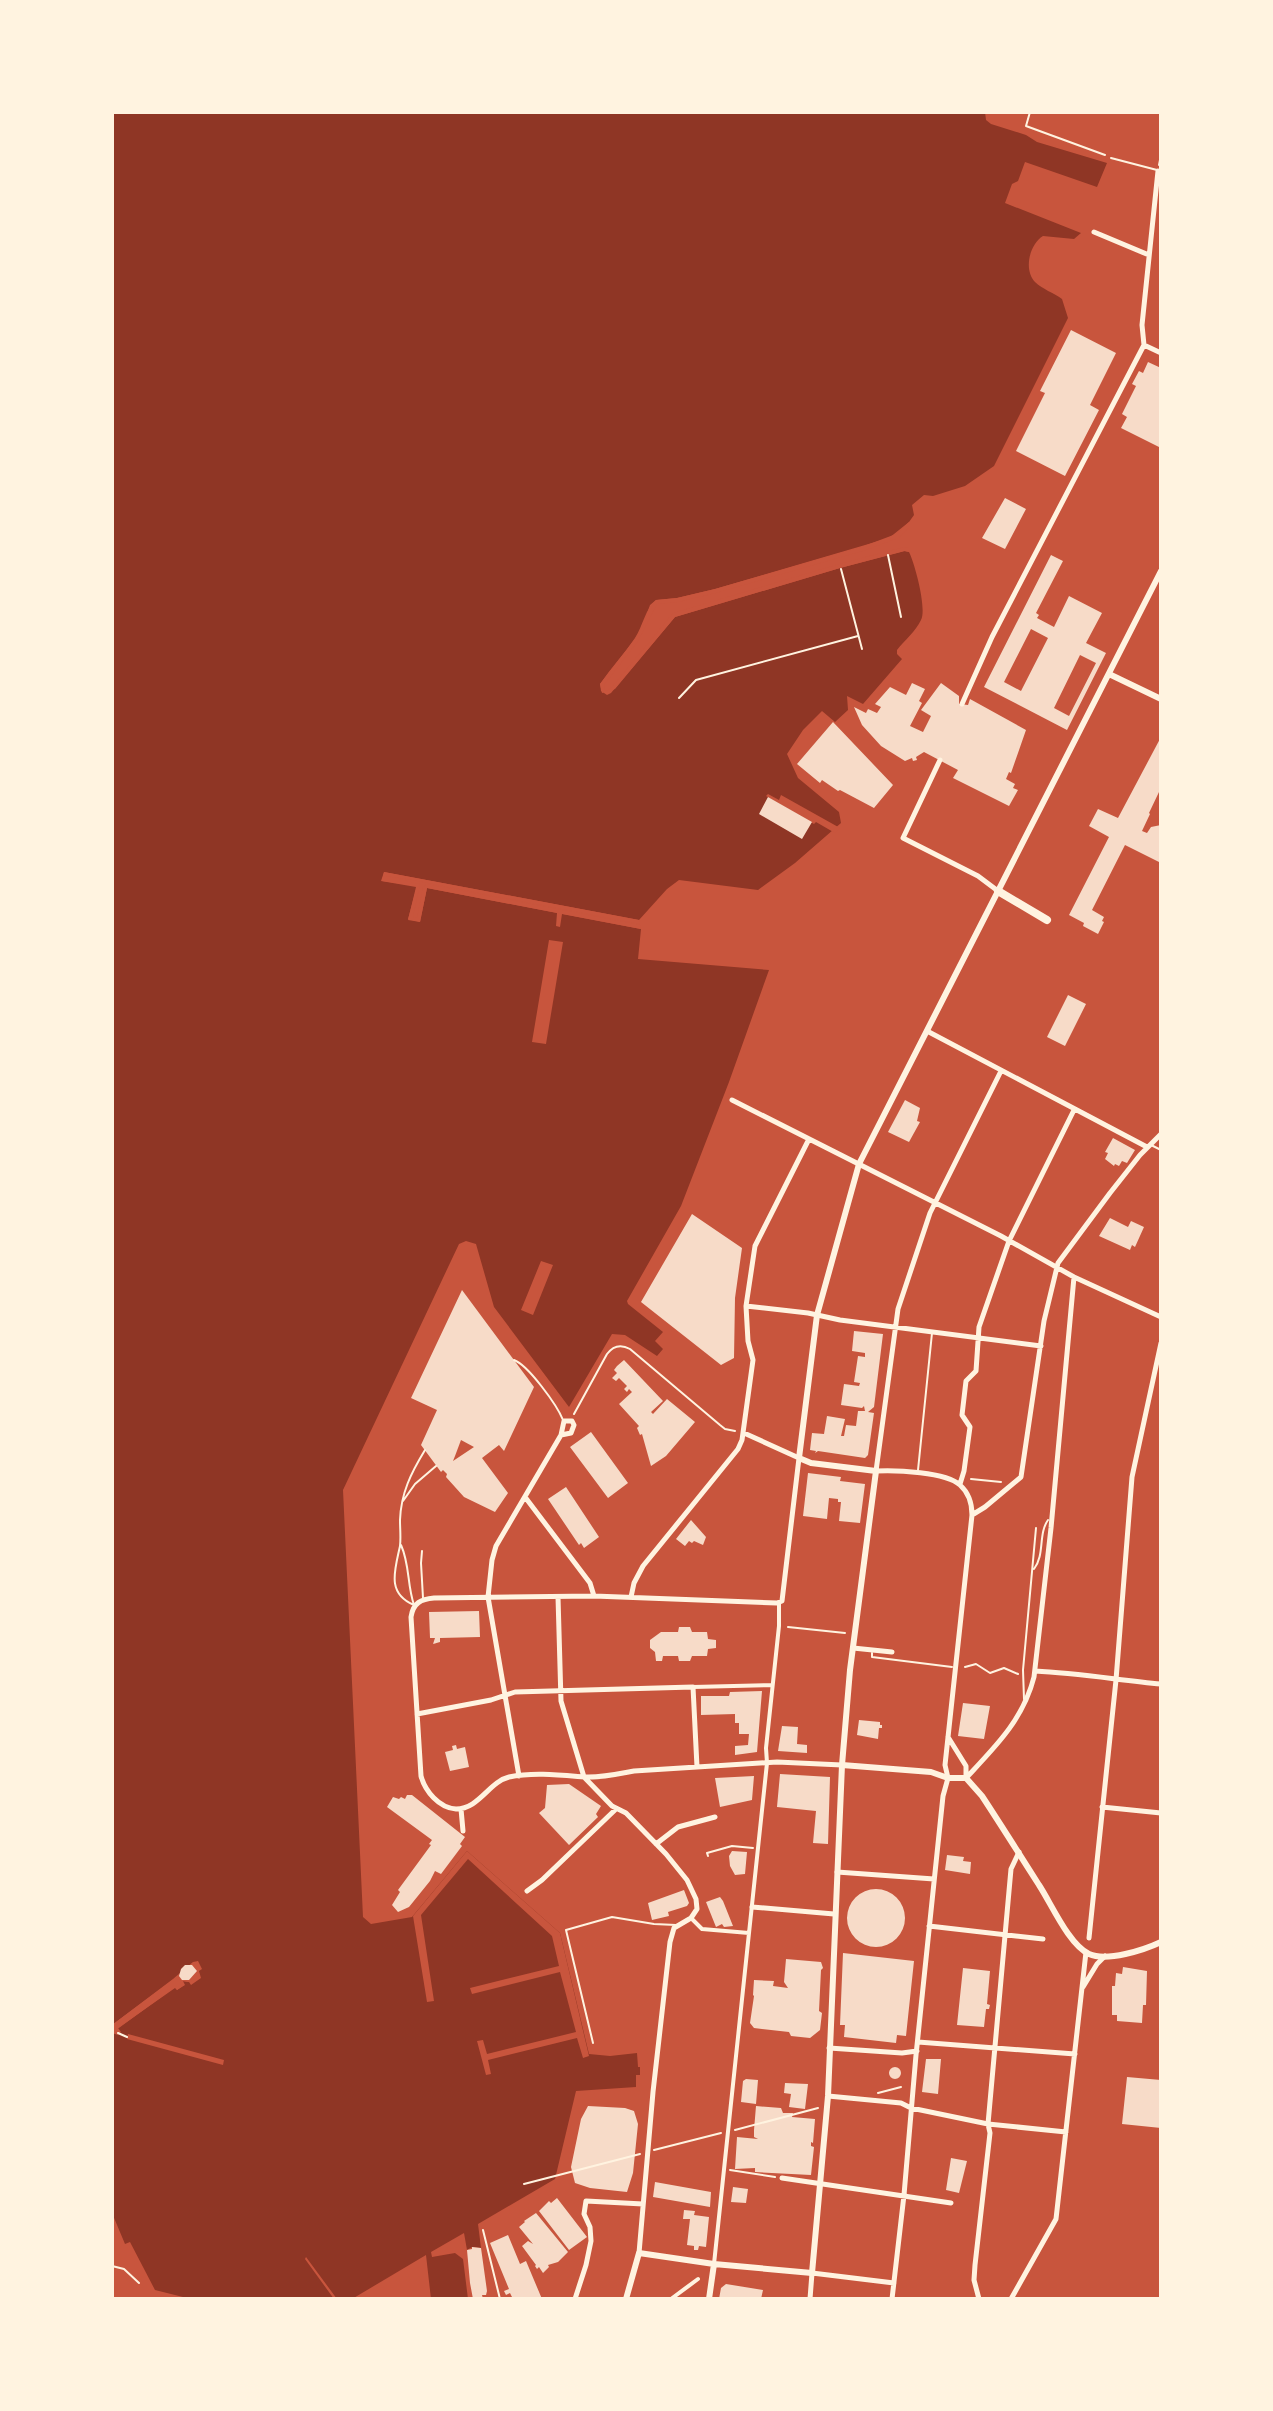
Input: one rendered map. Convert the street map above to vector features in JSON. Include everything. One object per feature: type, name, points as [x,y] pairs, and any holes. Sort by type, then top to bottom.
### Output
[{"type":"main road","points":[[998,891],[1047,920]]},
{"type":"street","points":[[962,704],[992,637],[1144,345],[1142,325],[1158,171]]},
{"type":"street","points":[[1094,232],[1149,255]]},
{"type":"street","points":[[1144,345],[1161,353]]},
{"type":"street","points":[[709,2299],[767,1763],[779,1603],[783,1597],[817,1315],[859,1164],[1161,571]]},
{"type":"street","points":[[1109,674],[1161,699]]},
{"type":"street","points":[[940,760],[903,838],[978,876],[998,891]]},
{"type":"street","points":[[927,1031],[1148,1146]]},
{"type":"street","points":[[810,2299],[828,2096],[842,1765],[853,1648],[895,1327],[898,1309],[930,1213],[1001,1071]]},
{"type":"street","points":[[732,1100],[1074,1277],[1161,1317]]},
{"type":"street","points":[[892,2299],[934,1879],[943,1796],[948,1778],[945,1765],[972,1515],[961,1481],[970,1427],[962,1415],[966,1381],[976,1371],[979,1327],[1009,1241],[1074,1110]]},
{"type":"street","points":[[972,1515],[1021,1477],[1046,1309],[1057,1267],[1076,1237],[1161,1134]]},
{"type":"street","points":[[631,1597],[641,1569],[740,1447],[753,1360],[748,1341],[746,1306],[755,1246],[809,1139]]},
{"type":"street","points":[[779,1603],[594,1596],[423,1599],[415,1606],[411,1617],[420,1774],[426,1789],[449,1808],[461,1809],[506,1778],[519,1776],[568,1774],[584,1777],[767,1763],[842,1765],[966,1778],[1001,1741],[1031,1691],[1051,1528],[1074,1277]]},
{"type":"street","points":[[746,1306],[1041,1346]]},
{"type":"street","points":[[1089,1938],[1116,1680],[1132,1477],[1161,1343]]},
{"type":"street","points":[[519,1776],[488,1597],[495,1548],[561,1435],[566,1420],[574,1425],[569,1434],[561,1435]]},
{"type":"street","points":[[744,1433],[811,1463],[961,1481]]},
{"type":"street","points":[[525,1497],[590,1583],[594,1596]]},
{"type":"street","points":[[558,1597],[561,1701],[584,1777],[616,1809],[626,1813],[687,1880],[697,1909],[691,1918],[674,1928],[670,1942],[639,2253],[626,2299]]},
{"type":"street","points":[[853,1648],[892,1652]]},
{"type":"street","points":[[1035,1671],[1161,1684]]},
{"type":"street","points":[[417,1714],[491,1700],[506,1694],[772,1685]]},
{"type":"street","points":[[693,1687],[697,1767]]},
{"type":"street","points":[[948,1737],[966,1766],[966,1778],[982,1796],[1019,1852],[1063,1925],[1086,1952],[1096,1956],[1129,1954],[1161,1942]]},
{"type":"street","points":[[1102,1807],[1161,1813]]},
{"type":"street","points":[[461,1809],[463,1831]]},
{"type":"street","points":[[527,1891],[616,1809]]},
{"type":"street","points":[[656,1844],[678,1827],[715,1817]]},
{"type":"street","points":[[979,2299],[974,2280],[975,2265],[990,2133],[988,2124],[1004,1936],[1011,1869],[1019,1852]]},
{"type":"street","points":[[836,1872],[934,1879]]},
{"type":"street","points":[[752,1907],[834,1914]]},
{"type":"street","points":[[691,1918],[702,1929],[749,1933]]},
{"type":"street","points":[[929,1926],[1043,1939]]},
{"type":"street","points":[[1011,2299],[1056,2219],[1086,1952]]},
{"type":"street","points":[[1083,1988],[1105,1956]]},
{"type":"street","points":[[918,2042],[1075,2054]]},
{"type":"street","points":[[829,2048],[900,2053],[917,2051]]},
{"type":"street","points":[[828,2096],[901,2103],[911,2108],[988,2124],[1066,2132]]},
{"type":"street","points":[[782,2178],[951,2203]]},
{"type":"street","points":[[575,2299],[591,2241],[590,2227],[584,2214],[586,2201],[643,2204]]},
{"type":"street","points":[[639,2253],[894,2283]]},
{"type":"street","points":[[671,2299],[698,2279]]},
{"type":"lane","points":[[1111,158],[1158,171]]},
{"type":"lane","points":[[1148,1146],[1161,1150]]},
{"type":"lane","points":[[918,1474],[933,1332]]},
{"type":"lane","points":[[514,1360],[527,1370],[566,1420]]},
{"type":"lane","points":[[415,1606],[404,1601],[396,1591],[395,1561],[408,1479],[425,1450]]},
{"type":"lane","points":[[402,1502],[409,1491],[436,1466]]},
{"type":"lane","points":[[1033,1570],[1040,1559],[1044,1525],[1051,1518]]},
{"type":"lane","points":[[1025,1705],[1024,1677],[1036,1528]]},
{"type":"lane","points":[[400,1544],[408,1561],[409,1590],[415,1606]]},
{"type":"lane","points":[[422,1551],[423,1599]]},
{"type":"lane","points":[[872,1650],[872,1657],[957,1668]]},
{"type":"lane","points":[[593,2043],[566,1930],[612,1917],[677,1925]]},
{"type":"lane","points":[[483,2230],[500,2299]]},
{"type":"lane","points":[[112,2266],[124,2269],[139,2283]]},
{"type":"path","points":[[1030,112],[1026,126],[1111,158]]},
{"type":"path","points":[[1158,171],[1161,155]]},
{"type":"path","points":[[888,555],[901,617]]},
{"type":"path","points":[[841,569],[862,649]]},
{"type":"path","points":[[679,698],[696,680],[858,636]]},
{"type":"path","points":[[566,1420],[604,1359],[615,1347],[622,1346],[630,1349],[721,1426],[744,1433]]},
{"type":"path","points":[[961,1481],[1014,1484]]},
{"type":"path","points":[[779,1626],[849,1634]]},
{"type":"path","points":[[965,1667],[976,1664],[990,1673],[1004,1668],[1024,1677]]},
{"type":"path","points":[[708,1856],[707,1853],[732,1846],[758,1848]]},
{"type":"path","points":[[118,2033],[127,2037]]},
{"type":"path","points":[[871,2095],[901,2087]]},
{"type":"path","points":[[735,2130],[825,2106]]},
{"type":"path","points":[[524,2184],[720,2133]]},
{"type":"path","points":[[725,2170],[782,2178]]},
{"type":"shaded area","points":[[112,112],[985,112],[986,120],[991,124],[1026,135],[1037,142],[1107,163],[1097,187],[1025,162],[1018,181],[1012,184],[1005,203],[1081,233],[1074,239],[1043,236],[1032,251],[1029,264],[1031,277],[1062,299],[1068,318],[994,466],[965,486],[933,496],[924,495],[912,505],[914,515],[909,522],[889,538],[715,589],[656,600],[635,638],[600,684],[602,693],[615,689],[675,617],[840,568],[909,552],[920,586],[922,614],[916,628],[897,650],[902,659],[863,704],[847,696],[848,710],[835,722],[822,711],[803,730],[787,754],[798,778],[839,812],[841,823],[758,890],[679,880],[639,920],[384,872],[382,881],[417,886],[408,919],[420,922],[427,888],[641,929],[638,959],[769,970],[681,1206],[627,1301],[663,1332],[655,1341],[663,1349],[657,1356],[625,1335],[612,1334],[569,1407],[494,1307],[476,1244],[466,1241],[459,1244],[343,1490],[363,1917],[371,1924],[412,1917],[467,1851],[560,1933],[589,2054],[610,2056],[637,2053],[640,2067],[636,2087],[576,2091],[555,2179],[478,2224],[481,2248],[467,2250],[464,2233],[431,2252],[432,2257],[455,2253],[463,2259],[468,2299],[431,2299],[426,2255],[352,2299],[337,2299],[306,2257],[334,2299],[191,2299],[155,2290],[130,2242],[125,2244],[112,2213],[112,2033],[175,1987],[177,1990],[184,1985],[182,1981],[189,1982],[199,1975],[198,1961],[112,2025]]},
{"type":"pier","points":[[909,522],[909,528],[898,538],[866,550],[716,593],[657,604],[638,641],[604,685],[605,690],[612,687],[673,613],[839,564],[909,548],[909,552],[840,568],[675,617],[611,693],[607,695],[601,691],[600,684],[635,639],[650,605],[656,600],[715,589],[864,546],[896,534]]},
{"type":"pier","points":[[768,794],[779,800],[781,795],[840,828],[835,833],[816,822],[814,824],[766,796]]},
{"type":"pier","points":[[384,872],[639,920],[640,924],[386,876],[420,884],[413,917],[417,918],[423,887],[427,884],[640,925],[641,929],[562,914],[560,927],[556,926],[557,913],[427,888],[420,922],[408,920],[416,887],[381,881]]},
{"type":"pier","points":[[549,940],[563,942],[546,1044],[532,1042]]},
{"type":"pier","points":[[541,1261],[553,1265],[533,1315],[521,1310]]},
{"type":"pier","points":[[467,1851],[560,1933],[589,2056],[583,2058],[577,2038],[488,2060],[491,2074],[486,2075],[477,2041],[483,2040],[487,2054],[576,2032],[560,1972],[472,1994],[470,1988],[559,1966],[552,1936],[468,1859],[421,1915],[434,2001],[427,2002],[413,1916]]},
{"type":"pier","points":[[198,1961],[202,1969],[199,1971],[201,1978],[191,1985],[183,1981],[185,1985],[177,1990],[175,1988],[118,2028],[121,2032],[118,2035],[112,2033],[112,2025]]},
{"type":"pier","points":[[128,2034],[224,2060],[223,2065],[127,2039]]},
{"type":"building","points":[[1071,330],[1116,353],[1090,405],[1099,410],[1065,476],[1016,451],[1045,393],[1040,391]]},
{"type":"building","points":[[1148,362],[1161,368],[1161,448],[1121,428],[1127,417],[1122,414],[1136,386],[1132,384],[1139,371],[1143,373]]},
{"type":"building","points":[[1005,498],[1026,509],[1005,549],[982,538]]},
{"type":"building","points":[[1051,555],[1063,561],[1036,613],[1039,615],[1037,618],[1054,627],[1069,596],[1102,613],[1086,643],[1106,653],[1067,730],[984,687]],"holes":[[[1031,629],[1048,638],[1021,691],[1004,682]],[[1080,655],[1096,663],[1069,716],[1054,708]]]},
{"type":"building","points":[[912,683],[925,689],[919,701],[922,703],[910,726],[923,732],[931,716],[921,710],[941,683],[959,696],[959,704],[968,705],[970,699],[1026,730],[1006,779],[1018,790],[1009,806],[953,778],[958,770],[924,752],[916,757],[917,760],[913,761],[912,758],[905,761],[881,746],[862,725],[854,707],[866,713],[868,709],[877,713],[881,707],[875,704],[890,687],[906,695]]},
{"type":"building","points":[[833,722],[893,785],[874,808],[822,780],[820,783],[797,764]]},
{"type":"building","points":[[1161,737],[1161,793],[1142,831],[1147,833],[1151,827],[1161,825],[1161,863],[1125,845],[1092,910],[1104,917],[1098,934],[1069,915],[1109,837],[1089,826],[1098,809],[1118,818]]},
{"type":"building","points":[[768,797],[812,822],[802,839],[759,814]]},
{"type":"building","points":[[1068,995],[1086,1004],[1065,1046],[1047,1037]]},
{"type":"building","points":[[905,1100],[920,1108],[917,1121],[920,1122],[909,1142],[888,1132]]},
{"type":"building","points":[[1113,1138],[1135,1150],[1127,1163],[1122,1161],[1119,1166],[1114,1166],[1105,1159],[1108,1153],[1105,1152]]},
{"type":"building","points":[[692,1214],[742,1248],[735,1298],[734,1358],[721,1365],[641,1302]]},
{"type":"building","points":[[1110,1218],[1128,1227],[1131,1221],[1144,1227],[1135,1247],[1132,1245],[1130,1250],[1099,1236]]},
{"type":"building","points":[[462,1290],[534,1387],[504,1451],[499,1445],[482,1458],[508,1493],[495,1512],[464,1497],[421,1445],[437,1410],[411,1398]],"holes":[[[461,1440],[474,1447],[453,1461]]]},
{"type":"building","points":[[854,1331],[883,1334],[874,1407],[868,1412],[874,1413],[868,1455],[865,1458],[815,1453],[810,1450],[812,1433],[824,1434],[827,1416],[845,1419],[841,1436],[844,1436],[846,1425],[856,1426],[858,1411],[865,1411],[864,1406],[841,1405],[844,1384],[859,1386],[860,1383],[854,1382],[858,1356],[865,1357],[865,1353],[852,1351]]},
{"type":"building","points":[[624,1360],[663,1401],[651,1412],[653,1414],[667,1399],[695,1422],[666,1456],[651,1466],[642,1434],[637,1428],[639,1426],[619,1404],[632,1392],[624,1389],[627,1386],[619,1378],[616,1381],[612,1378],[617,1373],[614,1370]]},
{"type":"building","points":[[591,1432],[628,1483],[608,1498],[570,1447]]},
{"type":"building","points":[[808,1473],[865,1484],[860,1523],[839,1521],[841,1502],[838,1499],[829,1498],[827,1519],[803,1516]]},
{"type":"building","points":[[566,1487],[599,1537],[584,1548],[548,1499]]},
{"type":"building","points":[[691,1520],[706,1537],[703,1545],[689,1541],[685,1546],[676,1539]]},
{"type":"building","points":[[479,1611],[480,1637],[440,1638],[440,1642],[433,1644],[435,1638],[430,1638],[429,1612]]},
{"type":"building","points":[[679,1627],[690,1627],[692,1632],[707,1632],[708,1639],[716,1640],[716,1648],[708,1649],[707,1656],[692,1656],[690,1661],[679,1661],[678,1656],[663,1656],[662,1661],[656,1661],[650,1640],[661,1632],[678,1632]]},
{"type":"building","points":[[762,1691],[757,1752],[735,1755],[735,1746],[748,1745],[749,1734],[739,1734],[735,1714],[701,1715],[701,1696]]},
{"type":"building","points":[[963,1703],[990,1706],[984,1739],[958,1736]]},
{"type":"building","points":[[859,1720],[880,1722],[882,1728],[879,1728],[878,1739],[857,1735]]},
{"type":"building","points":[[782,1726],[798,1727],[797,1744],[807,1745],[807,1753],[778,1751]]},
{"type":"building","points":[[456,1745],[457,1749],[465,1747],[469,1767],[450,1771],[445,1752],[453,1750],[452,1746]]},
{"type":"building","points":[[780,1774],[830,1777],[828,1844],[813,1843],[816,1811],[777,1807]]},
{"type":"building","points":[[754,1776],[752,1800],[720,1807],[715,1778]]},
{"type":"building","points":[[569,1784],[601,1806],[596,1814],[598,1817],[569,1845],[539,1813],[545,1808],[547,1785]]},
{"type":"building","points":[[407,1795],[412,1795],[465,1837],[441,1874],[435,1871],[409,1907],[398,1912],[392,1905],[400,1892],[398,1890],[432,1840],[387,1807],[393,1797],[405,1799]]},
{"type":"building","points":[[732,1851],[747,1852],[745,1874],[735,1875],[730,1866]]},
{"type":"building","points":[[947,1855],[964,1857],[963,1861],[971,1862],[970,1874],[945,1870]]},
{"type":"building","points":[[876,1889],[897,1897],[905,1918],[897,1939],[876,1947],[855,1939],[847,1918],[855,1897]]},
{"type":"building","points":[[684,1890],[689,1903],[687,1906],[668,1912],[669,1916],[652,1920],[648,1903]]},
{"type":"building","points":[[720,1897],[733,1926],[724,1927],[722,1924],[716,1927],[706,1902]]},
{"type":"building","points":[[843,1953],[914,1961],[906,2036],[897,2035],[896,2043],[844,2037],[845,2025],[840,2025]]},
{"type":"building","points":[[786,1959],[821,1962],[823,1968],[820,2030],[810,2038],[754,2028],[750,2023],[754,1980],[774,1981],[773,1986],[788,1988],[784,1982]]},
{"type":"building","points":[[185,1965],[192,1965],[197,1971],[189,1980],[182,1980],[179,1976]]},
{"type":"building","points":[[1123,1967],[1147,1971],[1142,2023],[1117,2021],[1117,2015],[1112,2015],[1112,1986],[1115,1986],[1116,1973],[1122,1974]]},
{"type":"building","points":[[963,1968],[990,1971],[987,2004],[990,2005],[986,2009],[984,2027],[957,2025]]},
{"type":"building","points":[[926,2059],[941,2059],[938,2094],[922,2092]]},
{"type":"building","points":[[895,2067],[901,2073],[895,2079],[889,2073]]},
{"type":"building","points":[[1127,2077],[1161,2080],[1161,2128],[1122,2124]]},
{"type":"building","points":[[758,2080],[756,2104],[741,2102],[743,2081]]},
{"type":"building","points":[[785,2083],[808,2084],[805,2109],[789,2107],[791,2094],[784,2093]]},
{"type":"building","points":[[588,2106],[634,2111],[638,2124],[633,2173],[627,2192],[575,2183],[571,2167],[581,2119]]},
{"type":"building","points":[[756,2106],[781,2108],[783,2113],[793,2113],[792,2117],[815,2119],[811,2175],[755,2172],[755,2168],[735,2169],[737,2137],[758,2139],[754,2137]]},
{"type":"building","points":[[951,2158],[967,2161],[959,2193],[946,2190]]},
{"type":"building","points":[[655,2182],[711,2192],[710,2207],[653,2197]]},
{"type":"building","points":[[733,2187],[748,2189],[746,2203],[731,2202]]},
{"type":"building","points":[[557,2198],[587,2237],[569,2250],[539,2211]]},
{"type":"building","points":[[684,2210],[709,2217],[706,2247],[699,2246],[698,2250],[694,2250],[694,2246],[687,2245],[690,2219],[683,2219]]},
{"type":"building","points":[[536,2213],[568,2252],[558,2262],[548,2265],[543,2273],[522,2246],[528,2241],[533,2244],[519,2227]]},
{"type":"building","points":[[508,2235],[520,2264],[526,2261],[542,2299],[513,2299],[510,2293],[506,2295],[504,2291],[509,2289],[490,2243]]},
{"type":"building","points":[[481,2248],[487,2291],[486,2295],[482,2295],[483,2299],[473,2299],[467,2250]]},
{"type":"building","points":[[726,2284],[763,2290],[761,2299],[719,2299],[721,2288]]}]
